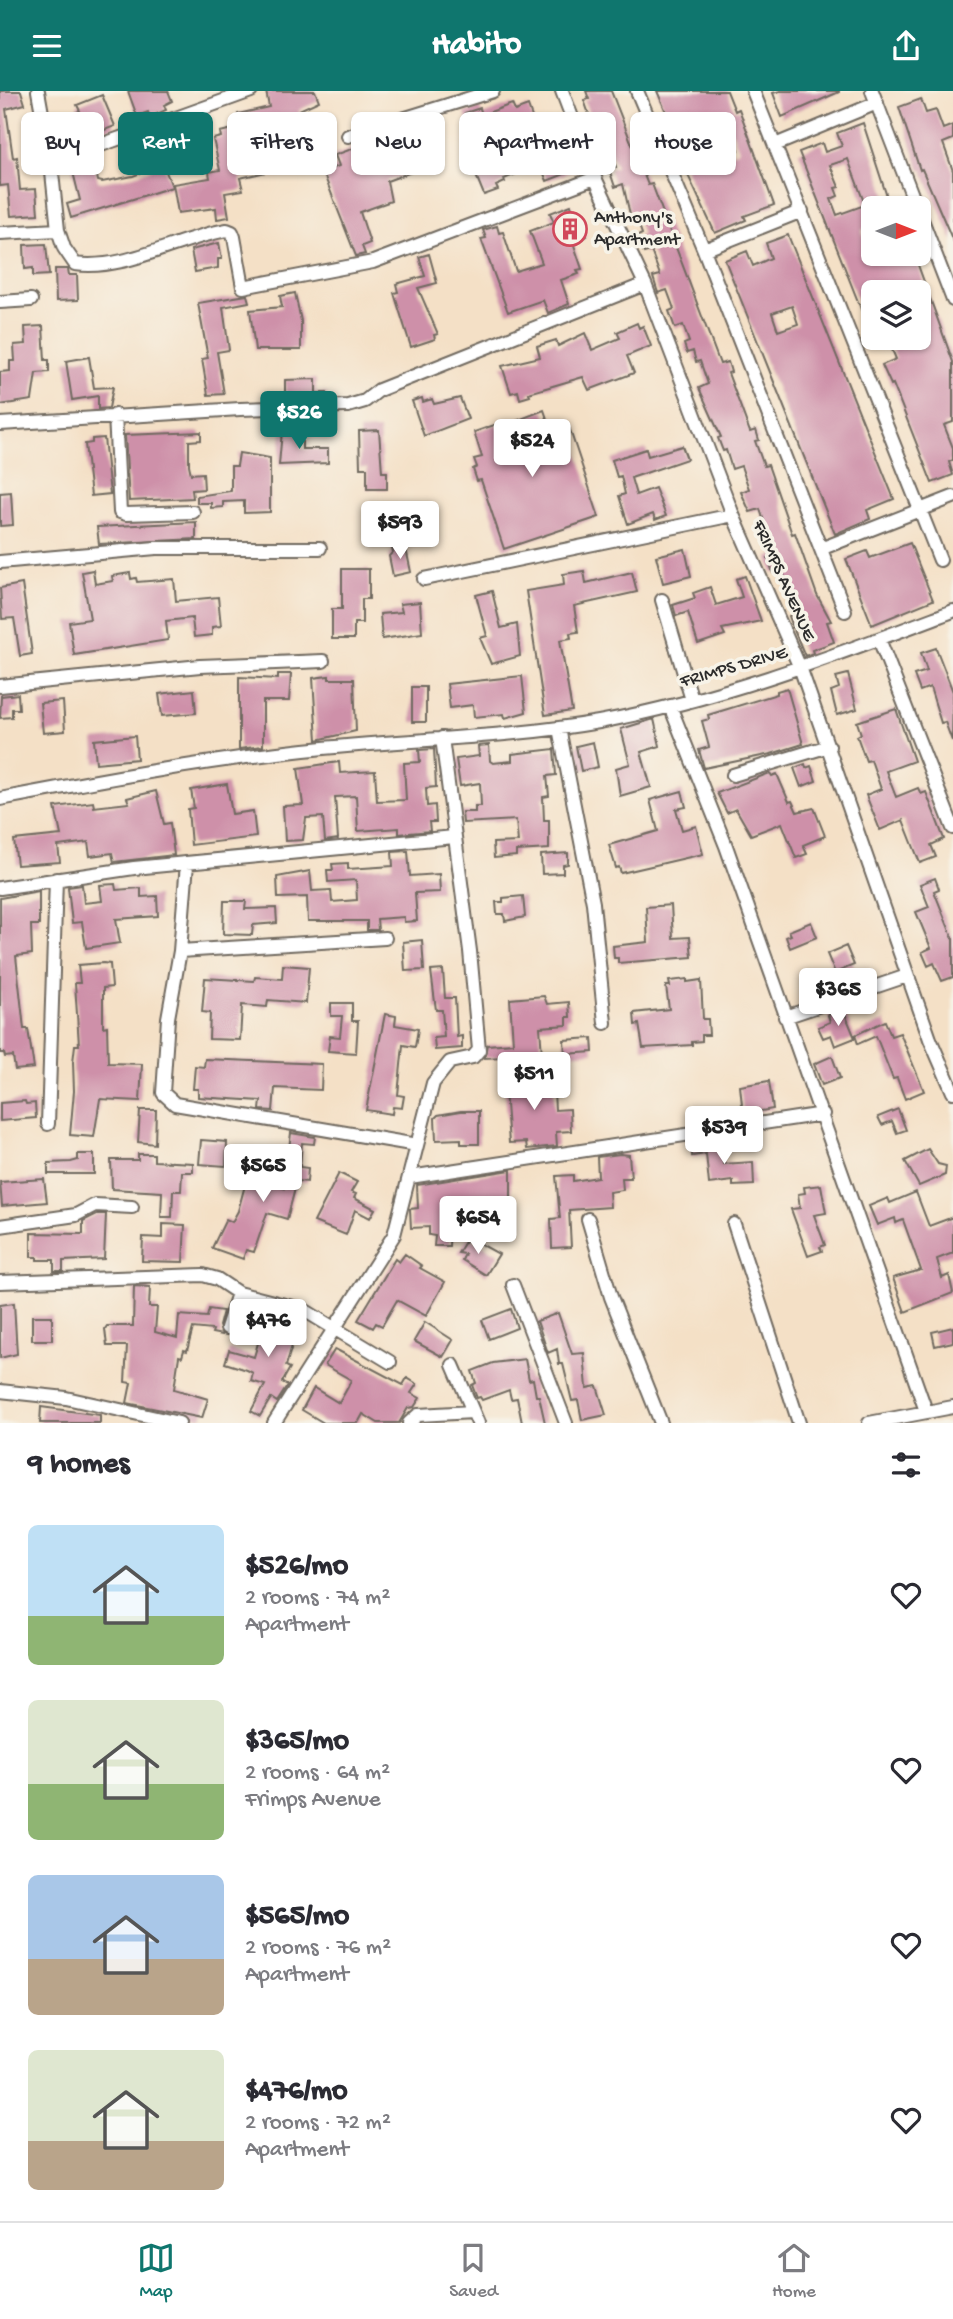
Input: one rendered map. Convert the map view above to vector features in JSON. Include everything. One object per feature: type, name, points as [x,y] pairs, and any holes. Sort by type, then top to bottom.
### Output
[{"type":"street","points":[[37,91],[41,112]]},
{"type":"street","points":[[104,144],[251,91]]},
{"type":"street","points":[[348,136],[493,91]]},
{"type":"street","name":"FRIMPS AVENUE","points":[[562,91],[595,179],[645,284],[733,515],[801,670],[907,976],[953,1092]]},
{"type":"street","points":[[637,91],[704,250],[845,611]]},
{"type":"street","points":[[753,91],[940,560]]},
{"type":"street","points":[[775,145],[874,97],[913,196]]},
{"type":"street","points":[[52,175],[58,230],[64,249],[75,264],[88,265],[135,256],[227,230],[232,232],[234,237],[243,287],[373,262],[595,179]]},
{"type":"street","points":[[704,250],[802,211]]},
{"type":"street","points":[[0,233],[58,230]]},
{"type":"street","points":[[931,243],[953,300]]},
{"type":"street","points":[[0,424],[115,415],[348,406],[365,401],[379,390],[645,284]]},
{"type":"street","points":[[0,302],[31,300]]},
{"type":"street","points":[[115,415],[120,512],[193,512]]},
{"type":"street","points":[[822,548],[953,497]]},
{"type":"street","points":[[424,579],[733,515]]},
{"type":"street","points":[[0,562],[156,548],[320,548]]},
{"type":"street","points":[[662,600],[692,700]]},
{"type":"street","name":"FRIMPS DRIVE","points":[[0,799],[162,770],[303,750],[558,728],[670,706],[801,670],[953,611]]},
{"type":"street","points":[[878,639],[953,828]]},
{"type":"street","points":[[0,686],[200,666],[323,661]]},
{"type":"street","points":[[670,706],[726,846],[926,1411]]},
{"type":"street","points":[[558,728],[593,903],[605,1023]]},
{"type":"street","points":[[275,1423],[394,1235],[433,1083],[450,1062],[473,1057],[479,1047],[470,951],[442,738]]},
{"type":"street","points":[[733,775],[829,746]]},
{"type":"street","points":[[0,888],[187,863],[454,837]]},
{"type":"street","points":[[187,863],[180,951],[168,1019],[161,1085],[168,1099],[176,1104],[417,1145]]},
{"type":"street","points":[[48,1124],[56,879]]},
{"type":"street","points":[[180,951],[385,938]]},
{"type":"street","points":[[785,1017],[907,976]]},
{"type":"street","points":[[410,1177],[822,1114]]},
{"type":"street","points":[[0,1226],[76,1215],[95,1205],[132,1207]]},
{"type":"street","points":[[588,1219],[611,1297],[661,1423]]},
{"type":"street","points":[[734,1224],[799,1423]]},
{"type":"street","points":[[0,1282],[203,1275],[217,1279],[238,1293],[304,1310],[390,1362]]},
{"type":"street","points":[[513,1285],[566,1423]]},
{"type":"street","points":[[228,1328],[238,1293]]},
{"type":"street","points":[[409,1423],[418,1415],[475,1417],[453,1365]]},
{"type":"street","points":[[0,1391],[66,1398],[179,1423]]},
{"type":"street","points":[[869,1423],[953,1407]]},
{"type":"building","points":[[0,91],[21,91],[25,104],[6,109],[13,158],[17,157],[20,190],[36,189],[38,214],[11,216],[8,185],[0,186]]},
{"type":"building","points":[[128,91],[168,91],[172,101],[164,105],[166,110],[136,112]]},
{"type":"building","points":[[266,91],[315,91],[319,101],[299,112],[247,112],[269,107]]},
{"type":"building","points":[[586,91],[611,91],[630,139],[630,175],[644,175],[648,185],[652,184],[720,364],[728,362],[731,372],[728,373],[750,432],[756,430],[759,440],[755,441],[764,466],[768,465],[792,534],[795,533],[817,595],[831,621],[827,622],[834,642],[812,650],[813,653],[805,656],[794,630],[789,616],[793,614],[786,593],[790,591],[782,570],[773,573],[768,558],[775,555],[760,509],[750,512],[741,492],[749,489],[741,466],[732,469],[726,450],[723,451],[718,438],[721,437],[699,388],[708,384],[700,361],[696,362],[693,351],[687,353],[684,344],[689,342],[683,325],[675,328],[669,311],[674,309],[667,290],[658,293],[653,277],[660,275],[651,251],[644,253],[638,236],[642,234],[636,217],[631,219],[623,184],[615,187],[611,175],[616,175],[616,112],[588,112],[584,100],[589,99]]},
{"type":"building","points":[[657,91],[727,91],[735,111],[739,109],[774,205],[744,216],[746,220],[715,233],[688,175],[736,175],[736,151],[739,150],[736,142],[736,112],[666,112]]},
{"type":"building","points":[[839,92],[782,117],[773,93]]},
{"type":"building","points":[[102,95],[115,126],[104,130],[104,112],[77,112],[80,111],[77,105]]},
{"type":"building","points":[[921,99],[926,113],[936,110],[943,129],[953,125],[953,139],[943,143],[953,171],[953,241],[922,169],[920,170],[899,107]]},
{"type":"building","points":[[512,104],[515,111],[528,106],[530,112],[490,112]]},
{"type":"building","points":[[863,123],[887,196],[862,196],[848,159],[830,165],[839,187],[835,188],[838,196],[831,199],[837,215],[861,206],[861,266],[918,266],[923,280],[861,280],[861,309],[799,152],[822,143],[825,152],[842,146],[837,133]]},
{"type":"building","points":[[227,130],[227,175],[253,175],[240,178],[243,190],[225,193],[229,217],[217,219],[216,208],[178,213],[173,184],[210,178],[213,171],[220,170],[213,139],[221,137],[220,132]]},
{"type":"building","points":[[351,149],[351,175],[403,175],[387,181],[391,201],[360,212],[370,243],[362,246],[365,254],[356,256],[324,175],[337,175],[337,154]]},
{"type":"building","points":[[74,175],[97,175],[98,181],[102,182],[136,175],[167,175],[172,187],[71,218],[67,204],[80,200]]},
{"type":"building","points":[[476,175],[514,175],[496,186],[498,190],[484,195]]},
{"type":"building","points":[[545,175],[562,175],[547,181]]},
{"type":"building","points":[[571,205],[587,236],[574,245],[582,269],[577,270],[579,274],[561,280],[569,304],[548,313],[543,300],[508,312],[481,239],[486,238],[483,230],[497,226],[499,233],[503,232],[516,271],[542,263],[530,231],[554,222],[550,213]]},
{"type":"building","points":[[788,235],[894,499],[867,510],[870,519],[835,534],[725,260],[747,251],[753,266],[771,258],[766,243]],"holes":[[[792,306],[798,324],[778,331],[772,313]]]},
{"type":"building","points":[[219,243],[222,259],[218,259],[218,268],[195,272],[191,250]]},
{"type":"building","points":[[46,244],[49,275],[33,276],[33,268],[25,269],[24,245]]},
{"type":"building","points":[[429,254],[437,283],[418,288],[438,334],[434,335],[435,339],[411,347],[394,293],[398,292],[396,284],[425,276],[419,257]]},
{"type":"building","points":[[55,269],[68,269],[69,275],[77,275],[78,300],[56,301]]},
{"type":"building","points":[[295,293],[301,321],[301,350],[255,350],[250,310],[282,307],[280,296]]},
{"type":"building","points":[[247,295],[249,302],[223,307],[229,350],[217,352],[224,394],[208,395],[202,359],[208,358],[198,303]]},
{"type":"building","points":[[931,301],[953,362],[953,422],[944,425],[953,448],[953,460],[949,462],[953,475],[932,483],[893,384],[891,385],[882,365],[896,359],[892,350],[931,350]]},
{"type":"building","points":[[637,323],[639,328],[643,326],[651,346],[627,356],[634,373],[589,390],[583,377],[529,393],[530,396],[520,399],[518,391],[511,393],[502,366],[540,357],[537,346],[556,340],[558,346],[585,333],[592,350],[620,338],[617,332]]},
{"type":"building","points":[[43,326],[45,360],[49,360],[49,372],[36,373],[32,400],[0,405],[0,372],[10,371],[10,361],[15,361],[14,345],[26,344],[25,327]]},
{"type":"building","points":[[89,357],[94,388],[113,387],[109,408],[98,409],[98,396],[72,400],[66,361]]},
{"type":"building","points":[[316,379],[316,393],[327,393],[327,398],[285,399],[285,380]]},
{"type":"building","points":[[422,398],[423,402],[432,399],[434,404],[460,398],[468,419],[424,436],[412,401]]},
{"type":"building","points":[[544,410],[552,433],[569,427],[599,517],[504,549],[481,480],[477,481],[473,469],[477,467],[474,459],[482,457],[474,432],[497,424],[498,428]]},
{"type":"building","points":[[379,430],[382,472],[387,472],[387,489],[367,489],[367,468],[360,468],[359,431]]},
{"type":"building","points":[[282,431],[302,431],[302,449],[328,449],[328,463],[279,465]]},
{"type":"building","points":[[201,432],[201,440],[189,441],[189,465],[191,474],[203,473],[204,489],[192,490],[193,498],[129,501],[125,435]]},
{"type":"building","points":[[104,438],[110,494],[91,496],[85,444],[92,443],[92,439]]},
{"type":"building","points":[[682,446],[687,459],[631,478],[636,495],[655,488],[666,516],[655,520],[653,514],[628,524],[619,496],[625,494],[621,476],[617,477],[612,460],[646,449],[648,456]]},
{"type":"building","points":[[239,453],[270,458],[270,512],[244,513],[244,501],[223,502],[223,507],[211,508],[211,503],[197,503],[197,496],[231,491],[231,466],[237,466]]},
{"type":"building","points":[[11,492],[13,525],[0,526],[0,493]]},
{"type":"building","points":[[368,512],[384,512],[385,531],[368,531]]},
{"type":"building","points":[[196,522],[196,539],[99,544],[97,527]]},
{"type":"building","points":[[910,543],[933,600],[872,625],[846,559],[867,551],[870,558]]},
{"type":"building","points":[[405,544],[411,572],[393,576],[389,556],[393,552],[392,547]]},
{"type":"building","points":[[685,549],[691,576],[663,583],[656,556]]},
{"type":"building","points":[[342,569],[369,569],[369,599],[362,599],[362,623],[354,623],[354,639],[332,639],[332,609],[342,609]]},
{"type":"building","points":[[93,570],[95,584],[113,581],[112,576],[130,573],[131,579],[136,578],[137,582],[174,579],[176,601],[218,597],[221,626],[212,627],[212,635],[194,637],[192,618],[166,621],[168,640],[74,655],[69,622],[90,619],[82,572]]},
{"type":"building","points":[[584,571],[586,583],[632,572],[637,592],[574,606],[578,632],[570,633],[571,638],[560,640],[572,711],[545,715],[526,591],[564,585],[563,574]]},
{"type":"building","points":[[745,576],[761,621],[722,629],[725,635],[698,644],[688,612],[676,616],[673,605],[695,598],[693,593],[710,587],[716,605],[742,597],[736,579]]},
{"type":"building","points":[[22,584],[32,654],[20,656],[14,618],[2,619],[0,588]]},
{"type":"building","points":[[492,591],[501,628],[517,624],[520,656],[491,664],[480,638],[487,636],[476,595]]},
{"type":"building","points":[[420,602],[422,633],[382,639],[380,614],[402,612],[400,604]]},
{"type":"building","points":[[936,648],[953,692],[952,741],[945,722],[941,723],[930,687],[920,691],[914,675],[927,671],[921,653]]},
{"type":"building","points":[[278,674],[291,674],[289,701],[263,701],[263,746],[239,749],[239,677],[278,679]]},
{"type":"building","points":[[848,674],[857,709],[837,715],[831,691],[839,688],[836,677]]},
{"type":"building","points":[[329,676],[329,679],[354,679],[356,731],[317,740],[313,678]]},
{"type":"building","points":[[522,676],[526,712],[505,718],[504,714],[474,717],[473,705],[450,708],[447,684]]},
{"type":"building","points":[[412,687],[426,687],[426,722],[412,722]]},
{"type":"building","points":[[787,688],[803,744],[771,754],[704,768],[699,750],[709,747],[702,721],[709,719],[708,715],[777,694],[777,691]]},
{"type":"building","points":[[194,690],[196,713],[162,716],[159,694]]},
{"type":"building","points":[[18,694],[19,709],[12,709],[12,717],[0,718],[1,696]]},
{"type":"building","points":[[63,701],[65,731],[43,733],[40,703]]},
{"type":"building","points":[[896,709],[914,761],[886,771],[896,797],[918,788],[921,794],[926,792],[944,839],[931,845],[936,857],[920,863],[903,820],[880,830],[866,795],[881,789],[871,760],[866,761],[857,736],[861,734],[857,722]]},
{"type":"building","points":[[654,719],[660,746],[641,752],[651,787],[620,796],[616,768],[630,764],[621,729]]},
{"type":"building","points":[[135,736],[137,759],[96,763],[94,740]]},
{"type":"building","points":[[593,742],[598,767],[581,771],[576,746]]},
{"type":"building","points":[[489,745],[490,761],[493,763],[512,761],[512,754],[554,749],[556,775],[547,776],[549,796],[543,797],[544,820],[549,820],[549,849],[516,851],[516,856],[494,858],[493,843],[518,842],[516,820],[463,823],[462,812],[475,812],[475,806],[481,806],[480,783],[460,786],[456,759],[479,756],[478,746]]},
{"type":"building","points":[[434,749],[436,787],[426,788],[427,806],[435,805],[436,822],[429,822],[430,831],[399,834],[399,828],[358,831],[356,796],[335,797],[338,839],[325,841],[323,817],[306,818],[303,840],[285,841],[283,806],[303,805],[298,768],[339,762],[340,773],[375,771],[377,801],[406,800],[404,763],[420,762],[419,750]]},
{"type":"building","points":[[805,764],[806,768],[811,766],[816,781],[801,787],[794,768]]},
{"type":"building","points":[[770,773],[772,776],[777,774],[789,802],[792,801],[797,812],[814,808],[825,836],[803,845],[807,854],[796,858],[782,823],[751,835],[736,809],[727,813],[717,793]]},
{"type":"building","points":[[227,784],[232,814],[253,811],[256,837],[191,845],[188,809],[194,808],[191,790]]},
{"type":"building","points":[[156,791],[164,824],[170,823],[174,855],[114,862],[112,853],[90,856],[88,842],[58,846],[60,862],[17,865],[14,840],[61,835],[55,807],[93,802],[94,807],[129,803],[127,798]]},
{"type":"building","points":[[682,791],[686,807],[676,809],[682,830],[696,826],[703,854],[621,873],[619,867],[616,868],[609,845],[658,831],[650,800]]},
{"type":"building","points":[[408,851],[410,876],[439,874],[440,892],[415,893],[417,921],[404,922],[404,917],[377,919],[378,930],[367,930],[367,921],[308,921],[307,897],[278,898],[277,877],[310,871],[312,891],[331,890],[332,902],[357,900],[356,880],[328,882],[327,870],[333,870],[332,864],[348,863],[348,869],[393,866],[392,852]]},
{"type":"building","points":[[568,853],[568,864],[563,865],[563,873],[542,874],[541,855]]},
{"type":"building","points":[[935,878],[939,889],[934,891],[953,939],[953,977],[942,981],[934,963],[928,966],[922,952],[931,948],[916,912],[929,907],[920,884]]},
{"type":"building","points":[[115,884],[116,890],[141,888],[141,897],[157,896],[158,916],[116,919],[120,943],[86,948],[82,922],[72,923],[68,887],[82,885],[84,903],[102,901],[100,885]]},
{"type":"building","points":[[39,891],[39,925],[31,925],[32,954],[16,956],[24,1029],[28,1029],[34,1068],[15,1070],[13,1056],[5,1057],[4,1053],[0,1053],[0,898]]},
{"type":"building","points":[[523,896],[525,917],[505,921],[504,914],[497,914],[496,902],[503,902],[503,898]]},
{"type":"building","points":[[224,901],[246,901],[245,909],[276,908],[277,923],[253,925],[252,935],[223,934]]},
{"type":"building","points":[[671,905],[673,938],[690,937],[692,957],[618,963],[618,958],[614,958],[613,946],[648,942],[646,907]]},
{"type":"building","points":[[811,922],[817,937],[790,948],[786,937],[791,935],[789,931]]},
{"type":"building","points":[[422,940],[424,970],[405,971],[403,942]]},
{"type":"building","points":[[846,946],[854,965],[835,973],[827,954]]},
{"type":"building","points":[[110,964],[112,987],[103,988],[103,1027],[107,1026],[108,1063],[142,1064],[140,1101],[100,1099],[94,1137],[70,1135],[74,1091],[73,1062],[75,1045],[79,1045],[75,983],[80,983],[78,965]]},
{"type":"building","points":[[283,965],[309,967],[306,1003],[268,1000],[267,1007],[242,1005],[240,1040],[209,1039],[210,1013],[202,1012],[205,978],[254,981],[255,977],[282,979]]},
{"type":"building","points":[[443,970],[445,998],[455,998],[457,1037],[462,1036],[462,1048],[435,1050],[434,1038],[444,1037],[442,1010],[436,1010],[431,971]]},
{"type":"building","points":[[687,979],[687,982],[701,980],[703,1019],[708,1019],[709,1035],[702,1035],[702,1041],[692,1042],[692,1045],[643,1048],[639,1024],[635,1025],[634,1013],[669,1009],[666,986],[670,986],[669,981]]},
{"type":"building","points":[[544,996],[547,1004],[569,1002],[570,1017],[567,1017],[567,1025],[540,1027],[542,1055],[484,1058],[487,1045],[513,1043],[510,999]]},
{"type":"building","points":[[331,1003],[352,1003],[352,1021],[358,1021],[356,1053],[328,1051],[330,1036],[340,1037],[342,1016],[331,1016]]},
{"type":"building","points":[[843,1009],[855,1038],[835,1046],[831,1035],[823,1038],[818,1027],[830,1022],[828,1015]]},
{"type":"building","points":[[385,1014],[396,1016],[395,1025],[418,1029],[415,1047],[403,1045],[398,1095],[404,1096],[402,1108],[393,1107],[392,1114],[366,1110]]},
{"type":"building","points":[[885,1021],[891,1036],[900,1033],[924,1091],[905,1099],[897,1078],[893,1079],[876,1036],[858,1044],[855,1035]]},
{"type":"building","points":[[592,1038],[593,1052],[565,1054],[564,1040]]},
{"type":"building","points":[[832,1056],[840,1078],[822,1085],[814,1064]]},
{"type":"building","points":[[205,1059],[322,1064],[321,1090],[275,1088],[273,1111],[260,1110],[261,1101],[198,1097],[198,1089],[193,1089],[195,1066],[204,1067]]},
{"type":"building","points":[[553,1073],[555,1110],[570,1109],[571,1131],[556,1132],[557,1146],[527,1149],[526,1142],[509,1143],[504,1078],[541,1079],[541,1074]]},
{"type":"building","points":[[769,1081],[773,1109],[743,1114],[740,1086]]},
{"type":"building","points":[[25,1101],[26,1104],[35,1103],[36,1118],[0,1121],[0,1103]]},
{"type":"building","points":[[898,1109],[906,1130],[897,1133],[892,1121],[882,1125],[878,1117]]},
{"type":"building","points":[[140,1110],[156,1110],[155,1144],[138,1142]]},
{"type":"building","points":[[479,1111],[479,1144],[461,1144],[461,1139],[436,1140],[435,1118],[438,1115]]},
{"type":"building","points":[[291,1133],[315,1137],[314,1144],[302,1143],[300,1167],[308,1168],[307,1182],[297,1181],[287,1219],[267,1213],[254,1252],[246,1250],[243,1259],[212,1248],[226,1219],[232,1222],[238,1211],[248,1174],[284,1188]]},
{"type":"building","points":[[201,1140],[227,1142],[226,1166],[199,1164]]},
{"type":"building","points":[[721,1141],[723,1164],[753,1162],[754,1185],[733,1186],[733,1181],[709,1184],[706,1154],[692,1156],[691,1144]]},
{"type":"building","points":[[928,1149],[938,1164],[946,1166],[945,1175],[919,1186],[905,1161]]},
{"type":"building","points":[[78,1154],[94,1154],[94,1174],[48,1174],[48,1163],[78,1160]]},
{"type":"building","points":[[138,1154],[154,1154],[154,1161],[193,1163],[193,1172],[182,1172],[181,1191],[173,1191],[172,1217],[161,1217],[162,1192],[112,1189],[111,1160],[138,1160]]},
{"type":"building","points":[[629,1155],[631,1178],[622,1178],[623,1190],[609,1192],[610,1207],[569,1210],[571,1247],[552,1248],[551,1219],[560,1218],[556,1176],[573,1175],[573,1181],[598,1177],[597,1157]]},
{"type":"building","points":[[511,1170],[511,1218],[445,1223],[450,1227],[449,1246],[434,1246],[435,1236],[429,1235],[429,1227],[411,1228],[410,1209],[418,1208],[417,1185]]},
{"type":"building","points":[[339,1173],[357,1182],[351,1192],[356,1194],[354,1198],[375,1209],[370,1218],[355,1210],[346,1235],[314,1222]]},
{"type":"building","points":[[44,1179],[47,1202],[2,1206],[0,1182]]},
{"type":"building","points":[[821,1185],[826,1213],[814,1215],[825,1245],[820,1247],[822,1251],[808,1256],[791,1209],[800,1208],[798,1194],[805,1193],[804,1187]]},
{"type":"building","points":[[916,1192],[929,1226],[953,1217],[953,1253],[937,1259],[942,1278],[949,1275],[953,1293],[905,1312],[893,1278],[921,1270],[903,1220],[896,1223],[895,1218],[877,1225],[869,1206],[888,1198],[890,1203]]},
{"type":"building","points":[[97,1214],[106,1214],[104,1259],[63,1261],[63,1271],[54,1271],[54,1260],[37,1260],[37,1257],[31,1257],[31,1233],[83,1234],[83,1221]]},
{"type":"building","points":[[163,1224],[185,1225],[183,1262],[142,1261],[143,1237],[163,1238]]},
{"type":"building","points":[[468,1237],[499,1254],[486,1275],[462,1260],[465,1254],[458,1253]]},
{"type":"building","points":[[405,1254],[422,1266],[420,1268],[445,1282],[426,1316],[397,1300],[382,1326],[376,1323],[373,1328],[358,1320],[395,1259],[399,1262]]},
{"type":"building","points":[[134,1286],[150,1287],[149,1307],[157,1307],[155,1332],[177,1338],[179,1315],[207,1317],[209,1309],[223,1311],[219,1326],[222,1335],[212,1333],[213,1330],[193,1328],[187,1351],[184,1350],[182,1357],[179,1356],[174,1389],[208,1399],[202,1418],[127,1403],[131,1383],[125,1382],[127,1346],[107,1346],[105,1329],[107,1326],[133,1326]]},
{"type":"building","points":[[14,1303],[17,1354],[0,1358],[0,1305]]},
{"type":"building","points":[[511,1309],[517,1328],[489,1339],[482,1320]]},
{"type":"building","points":[[261,1313],[298,1325],[286,1366],[290,1368],[282,1382],[288,1385],[277,1402],[271,1398],[260,1416],[251,1411],[265,1385],[251,1381],[253,1373],[225,1363],[229,1350],[254,1357],[262,1329],[257,1327]]},
{"type":"building","points":[[558,1313],[572,1354],[584,1353],[587,1388],[597,1386],[606,1415],[582,1420],[578,1400],[572,1401],[563,1364],[559,1364],[557,1349],[548,1353],[537,1321]]},
{"type":"building","points":[[32,1316],[52,1316],[52,1340],[32,1340]]},
{"type":"building","points":[[425,1322],[453,1340],[443,1357],[414,1341]]},
{"type":"building","points":[[953,1327],[953,1342],[935,1346],[932,1332]]},
{"type":"building","points":[[335,1349],[403,1385],[407,1378],[417,1384],[411,1393],[420,1398],[414,1407],[408,1408],[399,1423],[378,1423],[363,1414],[358,1423],[324,1423],[302,1410],[314,1388],[339,1403],[348,1387],[351,1380],[325,1365]]},
{"type":"building","points":[[525,1359],[529,1380],[533,1379],[545,1423],[522,1423],[517,1398],[511,1399],[509,1390],[482,1400],[477,1398],[472,1385],[476,1383],[472,1371],[493,1363]]},
{"type":"building","points":[[41,1407],[100,1415],[100,1423],[40,1423]]},
{"type":"place","name":"Anthony's Apartment","points":[[570,229]]}]
